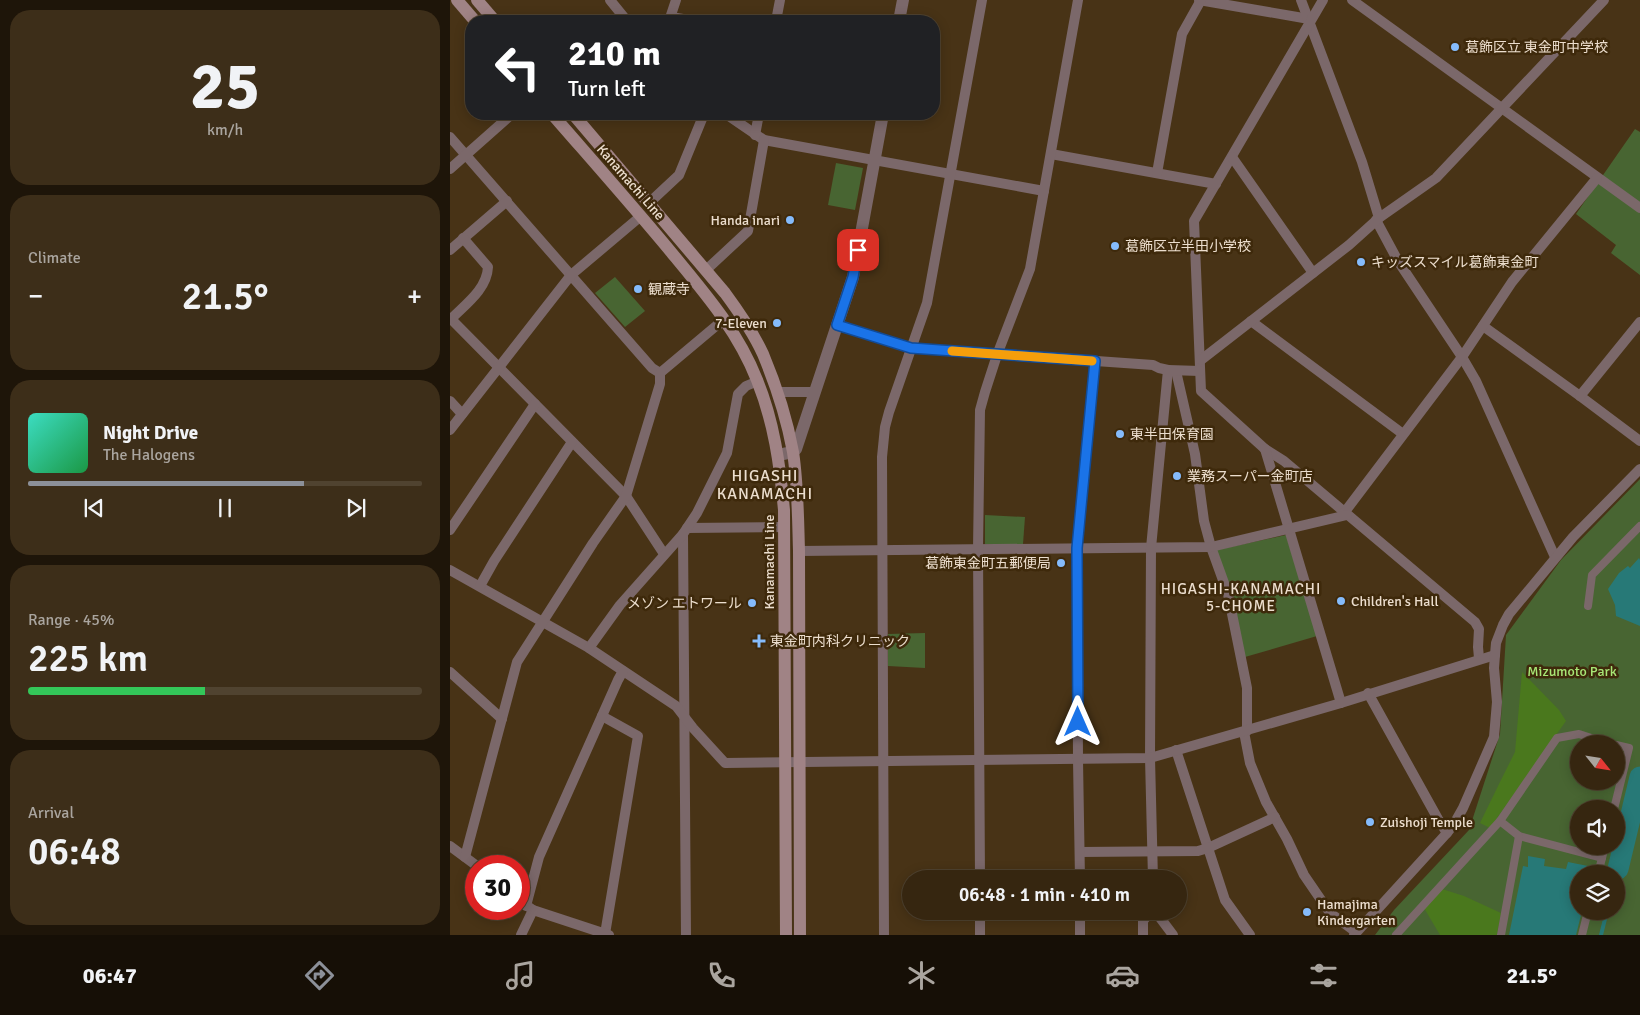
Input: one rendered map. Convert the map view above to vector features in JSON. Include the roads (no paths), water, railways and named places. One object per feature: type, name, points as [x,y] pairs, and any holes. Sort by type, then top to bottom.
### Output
[{"type":"main road","points":[[457,0],[470,15]]},
{"type":"main road","points":[[476,0],[489,15]]},
{"type":"main road","name":"Kanamachi Line","points":[[557,120],[712,301],[749,362],[758,381],[772,424],[778,455],[784,510],[786,935]]},
{"type":"main road","name":"Kanamachi Line","points":[[583,120],[649,204],[725,293],[745,322],[763,353],[786,420],[793,452],[797,491],[799,551],[800,935]]},
{"type":"street","points":[[610,0],[622,15]]},
{"type":"street","points":[[671,15],[676,0]]},
{"type":"street","points":[[777,15],[780,0]]},
{"type":"street","points":[[900,15],[903,0]]},
{"type":"street","points":[[884,935],[881,550],[882,457],[885,427],[927,303],[982,0]]},
{"type":"street","points":[[980,870],[978,549],[980,410],[1030,269],[1078,0]]},
{"type":"street","points":[[1157,173],[1182,34],[1200,0],[1309,21]]},
{"type":"street","points":[[1301,0],[1362,162],[1378,219],[1398,261],[1462,356],[1555,557]]},
{"type":"street","points":[[1323,0],[1309,21],[1194,221],[1201,391],[1265,449],[1284,462],[1475,622],[1479,630],[1479,658]]},
{"type":"street","points":[[1352,0],[1640,208]]},
{"type":"street","points":[[837,325],[911,348],[1153,365],[1172,370],[1200,365],[1251,321],[1349,245],[1378,219],[1436,178],[1604,0]]},
{"type":"street","points":[[450,169],[505,120]]},
{"type":"street","points":[[649,204],[679,175],[702,120]]},
{"type":"street","points":[[734,120],[760,138],[1044,191]]},
{"type":"street","points":[[706,270],[748,231],[760,138],[759,120]]},
{"type":"street","points":[[778,455],[793,452],[796,449],[853,277],[881,120]]},
{"type":"street","points":[[450,137],[652,368],[660,373]]},
{"type":"street","points":[[1051,154],[1216,184]]},
{"type":"street","points":[[1232,157],[1313,273]]},
{"type":"street","points":[[799,551],[1211,548],[1290,530],[1345,514],[1462,356],[1512,282],[1597,178]]},
{"type":"street","points":[[450,250],[507,201]]},
{"type":"street","points":[[450,430],[571,275],[641,216]]},
{"type":"street","points":[[463,238],[488,267],[488,274],[482,288],[451,318],[626,496],[664,554]]},
{"type":"street","points":[[466,855],[517,662],[626,496],[660,384],[660,373],[725,320]]},
{"type":"street","points":[[1251,321],[1403,434]]},
{"type":"street","points":[[1580,396],[1640,322]]},
{"type":"street","points":[[1483,326],[1640,441]]},
{"type":"street","points":[[1080,870],[1077,548],[1095,361]]},
{"type":"street","points":[[1172,370],[1195,454],[1204,521],[1211,548],[1228,594],[1247,688],[1245,731],[1250,763],[1266,802],[1287,839],[1304,875],[1330,913],[1355,934],[1447,833],[1463,808],[1494,737],[1497,702],[1494,675],[1495,654],[1496,643],[1503,624],[1573,536],[1640,469]]},
{"type":"street","points":[[1153,870],[1150,758],[1151,548],[1172,370]]},
{"type":"street","points":[[589,648],[620,605],[685,530],[716,477],[726,453],[738,394],[746,386],[758,381]]},
{"type":"street","points":[[776,392],[815,392]]},
{"type":"street","points":[[450,401],[462,414]]},
{"type":"street","points":[[450,530],[535,404]]},
{"type":"street","points":[[480,586],[494,561],[572,442]]},
{"type":"street","points":[[1265,449],[1340,703]]},
{"type":"street","points":[[1588,606],[1592,575],[1640,526]]},
{"type":"street","points":[[685,530],[784,528]]},
{"type":"street","points":[[685,530],[686,935]]},
{"type":"street","points":[[450,570],[589,648],[676,706],[725,763],[1150,758],[1340,703],[1495,654]]},
{"type":"street","points":[[530,891],[539,858],[623,671]]},
{"type":"street","points":[[450,672],[502,719]]},
{"type":"street","points":[[1368,694],[1447,833]]},
{"type":"street","points":[[530,906],[607,934],[638,736],[602,716]]},
{"type":"street","points":[[1396,935],[1500,821],[1557,738],[1570,736]]},
{"type":"street","points":[[1625,747],[1630,748],[1625,767]]},
{"type":"street","points":[[1176,750],[1225,900],[1250,935]]},
{"type":"street","points":[[1080,852],[1198,851],[1275,817]]},
{"type":"street","points":[[1500,821],[1519,836],[1602,858]]},
{"type":"street","points":[[1501,935],[1519,836]]},
{"type":"street","points":[[450,846],[465,857]]},
{"type":"street","points":[[1600,865],[1603,855]]},
{"type":"street","points":[[521,935],[524,920]]},
{"type":"street","points":[[980,920],[980,935]]},
{"type":"street","points":[[1080,920],[1080,935]]},
{"type":"street","points":[[1143,920],[1143,935]]},
{"type":"street","points":[[1162,920],[1173,935]]},
{"type":"street","points":[[1582,935],[1586,920]]},
{"type":"water","points":[[1639,558],[1640,626],[1616,616],[1615,605],[1608,589],[1619,573],[1628,566],[1630,568]]},
{"type":"water","points":[[1528,856],[1545,859],[1544,866],[1566,869],[1568,862],[1583,865],[1570,865],[1570,920],[1580,920],[1576,935],[1509,935],[1523,866],[1528,867]]},
{"type":"waterway","points":[[1619,865],[1640,777]]},
{"type":"waterway","points":[[1601,935],[1605,920]]},
{"type":"place","name":"葛飾区立 東金町中学校","points":[[1455,47]]},
{"type":"place","name":"Handa inari","points":[[790,220]]},
{"type":"place","name":"葛飾区立半田小学校","points":[[1115,246]]},
{"type":"place","name":"キッズスマイル葛飾東金町","points":[[1361,262]]},
{"type":"place","name":"観蔵寺","points":[[638,289]]},
{"type":"place","name":"7-Eleven","points":[[777,323]]},
{"type":"place","name":"東半田保育園","points":[[1120,434]]},
{"type":"place","name":"業務スーパー金町店","points":[[1177,476]]},
{"type":"place","name":"葛飾東金町五郵便局","points":[[1061,563]]},
{"type":"place","name":"Children's Hall","points":[[1341,601]]},
{"type":"place","name":"メゾン エトワール","points":[[752,603]]},
{"type":"place","name":"東金町内科クリニック","points":[[759,641]]},
{"type":"place","name":"Zuishoji Temple","points":[[1370,822]]},
{"type":"place","name":"Hamajima Kindergarten","points":[[1307,912]]},
{"type":"district","name":"HIGASHI KANAMACHI","points":[[765,484]]},
{"type":"district","name":"HIGASHI-KANAMACHI 5-CHOME","points":[[1241,598]]},
{"type":"park label","name":"Mizumoto Park","points":[[1572,671]]}]
